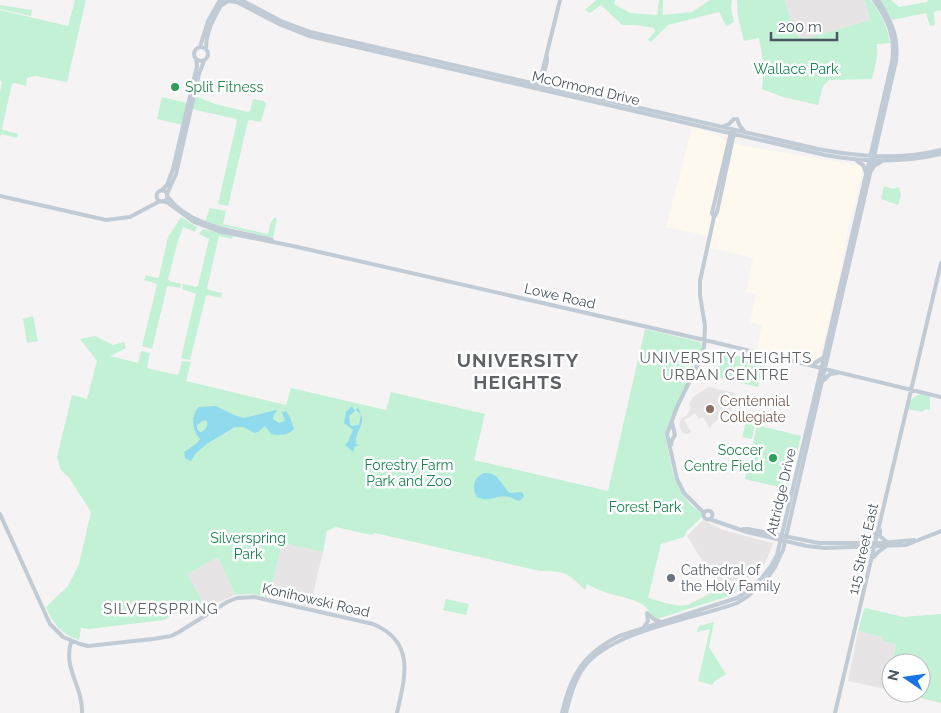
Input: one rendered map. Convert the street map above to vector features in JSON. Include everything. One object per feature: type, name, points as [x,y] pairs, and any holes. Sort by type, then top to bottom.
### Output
[{"type":"street","name":"McOrmond Drive","points":[[233,0],[241,1],[283,22],[310,32],[719,128]]},
{"type":"street","points":[[540,87],[548,61],[547,56],[560,0]]},
{"type":"street","points":[[853,160],[861,162],[868,174],[884,158],[875,145],[892,62],[893,47],[890,27],[874,0]]},
{"type":"street","points":[[860,156],[875,145],[896,61],[897,49],[893,26],[878,0]]},
{"type":"street","name":"McOrmond Drive","points":[[241,1],[281,26],[309,36],[540,87],[853,160],[871,158],[914,159],[941,154]]},
{"type":"street","points":[[220,2],[241,1]]},
{"type":"street","points":[[150,207],[157,192],[162,190],[167,184],[173,170],[197,66],[194,53],[200,47],[208,21],[220,2]]},
{"type":"street","points":[[0,196],[106,220],[130,217],[161,201],[167,195],[176,174],[199,74],[208,55],[206,49],[209,29],[220,2]]},
{"type":"street","points":[[200,47],[206,49]]},
{"type":"street","points":[[196,59],[200,62],[204,61]]},
{"type":"street","points":[[529,82],[542,76]]},
{"type":"street","points":[[542,76],[550,87]]},
{"type":"street","points":[[736,119],[745,134],[730,144],[719,128],[727,126],[736,119]]},
{"type":"street","points":[[720,523],[711,512],[705,512],[684,492],[677,479],[667,433],[671,430],[679,402],[699,362],[705,340],[700,281],[714,217],[717,212],[733,131]]},
{"type":"street","name":"McOrmond Drive","points":[[745,134],[871,158]]},
{"type":"street","points":[[795,147],[802,145]]},
{"type":"street","name":"Attridge Drive","points":[[566,713],[571,692],[580,674],[588,662],[601,650],[628,637],[724,607],[748,596],[769,577],[783,550],[784,528],[824,368],[875,145]]},
{"type":"street","name":"McOrmond Drive","points":[[884,158],[941,150]]},
{"type":"street","name":"Lowe Road","points":[[162,190],[188,215],[206,224],[293,246]]},
{"type":"street","name":"Lowe Road","points":[[156,197],[203,226],[705,340],[941,397]]},
{"type":"street","name":"115 Street East","points":[[835,713],[941,263]]},
{"type":"street","points":[[826,359],[834,368],[844,373],[830,374],[821,380],[812,365],[826,359]]},
{"type":"street","name":"Attridge Drive","points":[[560,713],[572,678],[586,658],[604,643],[618,636],[737,598],[752,589],[764,577],[778,552],[789,525],[821,380]]},
{"type":"street","points":[[907,406],[917,394],[926,393]]},
{"type":"street","points":[[670,447],[676,434],[671,430]]},
{"type":"street","points":[[668,437],[674,438]]},
{"type":"street","points":[[705,512],[705,517],[709,519],[743,529],[747,532],[797,542],[859,545],[906,544],[941,531]]},
{"type":"street","points":[[0,514],[50,624],[71,642],[68,661],[80,692],[82,713]]},
{"type":"street","points":[[709,519],[713,516]]},
{"type":"street","points":[[789,525],[791,534],[797,542]]},
{"type":"street","points":[[880,526],[880,536],[890,544]]},
{"type":"street","points":[[859,545],[874,536],[880,526]]},
{"type":"street","points":[[768,535],[779,532],[784,528]]},
{"type":"street","points":[[768,535],[775,541],[778,552]]},
{"type":"street","points":[[783,550],[797,542]]},
{"type":"street","points":[[871,565],[877,553],[890,544]]},
{"type":"street","points":[[859,545],[870,552],[871,565]]},
{"type":"street","name":"Konihowski Road","points":[[71,642],[88,646],[162,638],[178,632],[219,605],[234,599],[254,597],[270,600],[373,624],[393,637],[401,650],[406,666],[397,713]]},
{"type":"street","points":[[642,628],[648,621],[647,613],[655,620],[664,622]]},
{"type":"shaded area","points":[[785,0],[865,0],[870,20],[804,39],[795,34]]},
{"type":"shaded area","points":[[692,127],[713,133],[726,141],[746,146],[862,166],[863,170],[846,238],[847,245],[842,257],[842,266],[820,357],[813,361],[757,348],[762,325],[750,322],[756,294],[746,292],[753,258],[707,247],[709,236],[666,227]]},
{"type":"shaded area","name":"Centennial Collegiate","points":[[708,387],[735,393],[731,412],[713,423],[710,429],[703,417],[699,419],[695,413],[684,420],[691,432],[689,434],[683,433],[679,425],[681,419],[687,415],[693,397]]},
{"type":"shaded area","points":[[703,520],[723,530],[772,543],[765,564],[745,582],[735,582],[719,588],[687,536]]},
{"type":"shaded area","points":[[282,543],[323,552],[310,607],[269,597]]},
{"type":"shaded area","points":[[218,557],[235,595],[205,610],[187,574]]},
{"type":"shaded area","points":[[858,631],[882,637],[883,641],[896,644],[894,653],[881,653],[881,688],[848,681]]},
{"type":"green space","points":[[75,0],[86,0],[67,82],[35,76],[27,78],[26,86],[12,84],[2,128],[3,130],[18,134],[17,138],[1,134],[0,138],[0,92],[2,82],[0,80],[0,10],[68,26]]},
{"type":"green space","points":[[596,0],[615,0],[614,4],[630,13],[657,15],[659,0],[663,0],[663,15],[692,12],[710,0],[732,0],[731,9],[734,22],[726,26],[719,12],[668,25],[651,42],[648,40],[655,31],[654,28],[622,25],[601,5],[590,13],[585,10]]},
{"type":"green space","name":"Wallace Park","points":[[737,0],[785,0],[795,34],[804,39],[870,20],[865,0],[871,0],[883,20],[890,43],[877,44],[877,57],[872,79],[829,80],[823,86],[818,105],[783,97],[762,89],[764,66],[759,38],[744,41],[738,17]]},
{"type":"green space","points":[[879,0],[891,0],[899,7],[927,2],[928,0],[941,0],[941,10],[934,12],[935,25],[930,26],[926,13],[892,20]]},
{"type":"green space","points":[[0,5],[32,10],[31,16],[0,9]]},
{"type":"green space","points":[[195,96],[215,104],[248,112],[250,111],[253,99],[264,101],[266,104],[261,122],[248,121],[228,206],[218,204],[237,121],[236,119],[192,109]]},
{"type":"green space","points":[[162,97],[187,103],[182,125],[157,119]]},
{"type":"green space","points":[[884,186],[893,189],[899,187],[901,195],[898,205],[881,199]]},
{"type":"green space","points":[[210,208],[226,211],[223,224],[268,234],[271,222],[275,217],[277,219],[273,238],[205,222]]},
{"type":"green space","points":[[181,217],[197,227],[195,232],[183,227],[168,279],[181,284],[180,288],[167,287],[152,349],[142,346],[157,285],[144,280],[146,275],[159,277],[168,237]]},
{"type":"green space","points":[[203,229],[233,236],[232,239],[219,236],[207,288],[222,293],[221,298],[206,296],[190,360],[181,358],[196,294],[182,289],[183,284],[198,286],[209,239],[199,234]]},
{"type":"green space","points":[[33,316],[38,341],[27,343],[23,319]]},
{"type":"green space","points":[[645,329],[700,342],[702,346],[670,420],[666,434],[675,480],[689,503],[703,516],[687,531],[684,537],[661,544],[648,598],[687,605],[726,586],[745,582],[732,595],[657,619],[640,603],[587,584],[585,590],[574,579],[560,572],[540,571],[375,533],[371,535],[336,527],[327,531],[323,552],[282,543],[269,597],[251,594],[235,595],[218,557],[187,574],[207,610],[196,617],[189,605],[164,620],[89,629],[81,628],[79,640],[62,631],[46,607],[68,586],[79,564],[91,512],[70,479],[61,470],[57,457],[72,395],[87,399],[97,361],[80,339],[95,336],[113,345],[124,342],[126,348],[110,356],[138,363],[141,351],[150,353],[147,368],[177,375],[182,361],[191,362],[186,381],[286,405],[291,388],[386,410],[391,392],[485,414],[474,460],[608,491]]},
{"type":"green space","points":[[721,352],[763,362],[758,387],[716,377]]},
{"type":"green space","points":[[926,393],[930,394],[930,410],[926,409],[922,412],[907,409],[914,398]]},
{"type":"green space","points":[[746,422],[755,424],[752,439],[742,437]]},
{"type":"green space","name":"Soccer Centre Field","points":[[757,425],[801,436],[788,489],[745,479]]},
{"type":"green space","points":[[446,599],[469,604],[466,615],[443,610]]},
{"type":"green space","points":[[864,609],[903,617],[941,614],[941,703],[931,700],[931,653],[894,653],[896,644],[883,641],[882,637],[858,631]]},
{"type":"green space","points":[[714,622],[709,647],[726,674],[712,685],[698,681],[710,629],[697,632],[699,626]]},
{"type":"water","points":[[216,406],[244,418],[276,410],[277,412],[274,414],[273,419],[279,423],[285,421],[282,412],[286,411],[294,429],[286,434],[277,435],[271,434],[265,426],[254,433],[244,427],[235,427],[208,443],[196,453],[191,461],[185,458],[184,452],[200,439],[195,432],[193,423],[194,415],[199,407]],"holes":[[[204,420],[207,421],[206,428],[200,432],[197,429],[197,425]]]},
{"type":"water","points":[[352,406],[355,411],[349,416],[352,426],[359,425],[361,414],[362,423],[356,439],[356,444],[359,446],[355,446],[353,452],[345,445],[353,430],[344,423],[346,412]]},
{"type":"water","points":[[484,473],[489,473],[496,477],[510,493],[522,492],[524,496],[518,501],[505,496],[487,499],[477,497],[474,483]]},
{"type":"place","name":"Split Fitness","points":[[175,87]]},
{"type":"place","name":"Centennial Collegiate","points":[[710,409]]},
{"type":"place","name":"Soccer Centre Field","points":[[773,458]]},
{"type":"place","name":"Cathedral of the Holy Family","points":[[671,578]]},
{"type":"district","name":"UNIVERSITY HEIGHTS URBAN CENTRE","points":[[726,366]]},
{"type":"district","name":"UNIVERSITY HEIGHTS","points":[[518,371]]},
{"type":"district","name":"SILVERSPRING","points":[[161,609]]},
{"type":"park label","name":"Forestry Farm Park and Zoo","points":[[409,474]]},
{"type":"park label","name":"Forest Park","points":[[645,507]]},
{"type":"park label","name":"Silverspring Park","points":[[248,546]]}]
